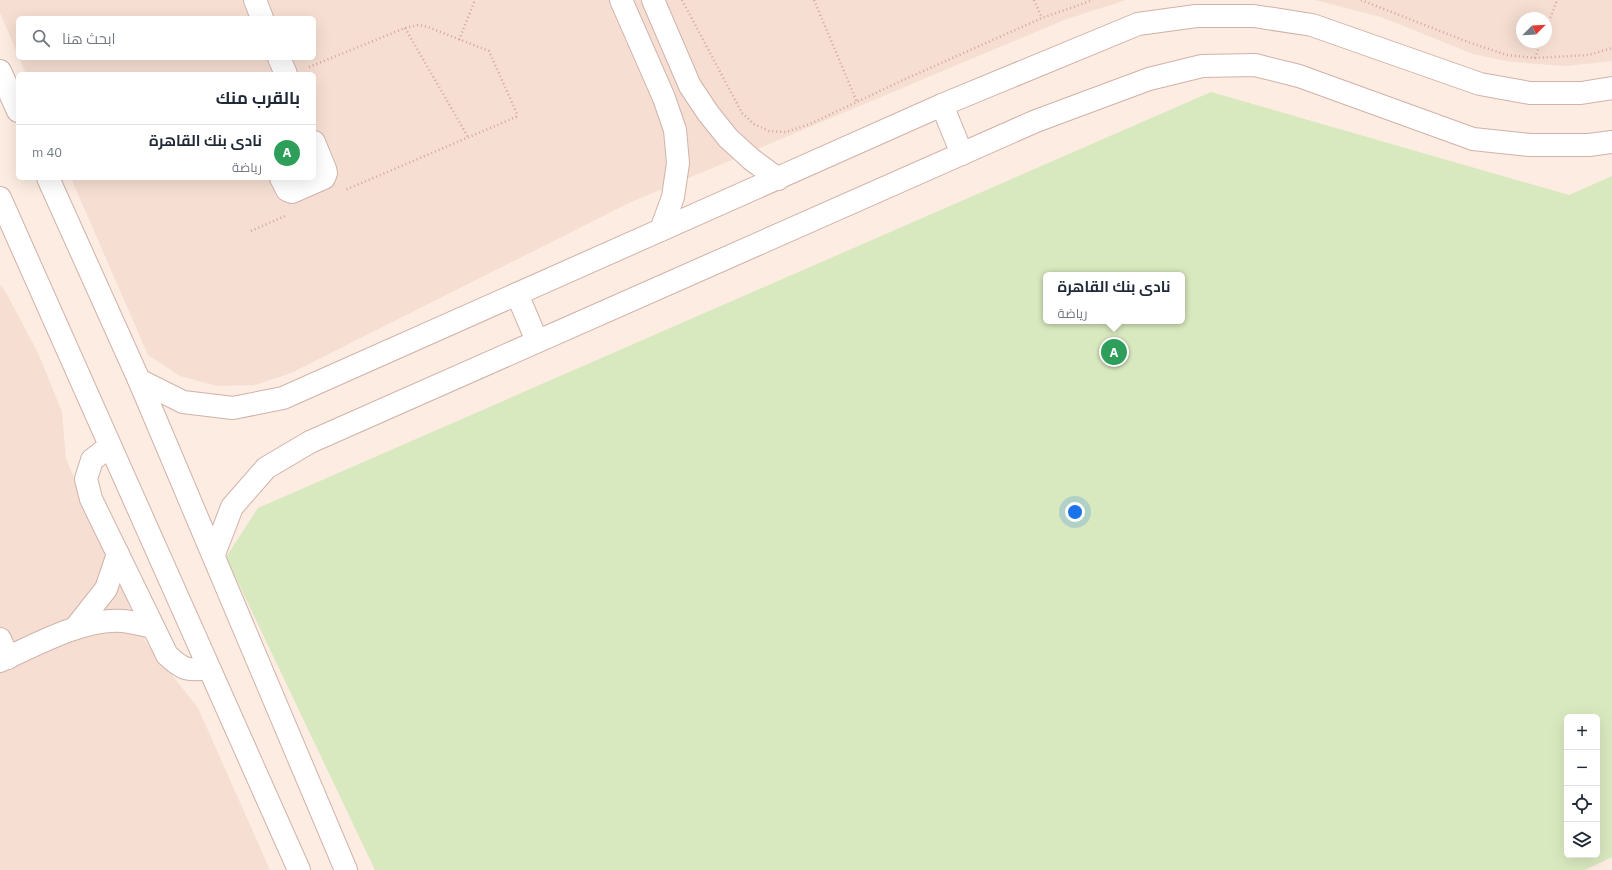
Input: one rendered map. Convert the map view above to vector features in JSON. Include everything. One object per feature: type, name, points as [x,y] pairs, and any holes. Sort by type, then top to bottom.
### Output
[{"type":"street","points":[[255,0],[261,16]]},
{"type":"street","points":[[621,0],[664,98],[675,130],[678,163],[673,197],[661,230]]},
{"type":"street","points":[[653,0],[690,86],[708,113],[728,138],[778,179]]},
{"type":"street","points":[[139,380],[183,402],[233,408],[283,398],[942,105],[1138,24],[1196,16],[1254,16],[1312,25],[1480,84],[1530,93],[1580,93],[1612,88]]},
{"type":"street","points":[[281,60],[295,71]]},
{"type":"street","points":[[214,554],[232,507],[266,468],[310,442],[1036,121],[1149,79],[1202,66],[1255,65],[1299,76],[1473,139],[1530,145],[1589,146],[1612,142]]},
{"type":"street","points":[[0,71],[16,107]]},
{"type":"street","points":[[942,105],[962,154]]},
{"type":"street","points":[[282,180],[286,190],[292,192],[324,178],[326,173],[325,169],[316,147]]},
{"type":"street","points":[[49,180],[139,380],[214,554],[346,870]]},
{"type":"street","points":[[0,198],[9,235],[110,446],[299,870]]},
{"type":"street","points":[[517,294],[537,341]]},
{"type":"street","points":[[110,446],[92,460],[86,479],[92,499],[167,655],[178,666],[192,670],[209,668]]},
{"type":"street","points":[[76,627],[106,589],[118,554]]},
{"type":"street","points":[[3,652],[76,627],[102,622],[123,621],[153,627]]},
{"type":"path","points":[[459,40],[475,0]]},
{"type":"path","points":[[682,0],[742,113],[754,124],[769,131],[786,132],[810,124],[900,81],[1042,18],[1093,0]]},
{"type":"path","points":[[814,0],[857,102]]},
{"type":"path","points":[[1034,0],[1042,18]]},
{"type":"path","points":[[1361,0],[1468,42],[1507,54],[1535,58],[1588,55],[1612,48]]},
{"type":"path","points":[[1552,13],[1557,0]]},
{"type":"path","points":[[295,71],[405,28],[418,25],[428,27],[489,51],[517,114],[516,117],[344,190]]},
{"type":"path","points":[[405,28],[468,137]]},
{"type":"path","points":[[1535,58],[1539,48]]},
{"type":"path","points":[[251,231],[286,216]]},
{"type":"shaded area","points":[[0,0],[1126,0],[1064,20],[629,203],[291,373],[255,385],[217,386],[180,376],[148,355],[72,180],[316,180],[316,72],[25,72],[20,60],[316,60],[316,16],[16,16],[16,50],[0,13]]},
{"type":"shaded area","points":[[1315,0],[1612,0],[1612,61],[1566,66],[1511,62],[1473,54],[1381,17]]},
{"type":"shaded area","points":[[0,285],[4,289],[38,353],[62,412],[66,459],[145,641],[198,708],[270,870],[0,870]]},
{"type":"green space","points":[[1211,92],[1569,195],[1612,176],[1612,857],[1585,870],[375,870],[226,557],[258,508]]},
{"type":"place","name":"نادى بنك القاهرة","points":[[1114,352]]}]
